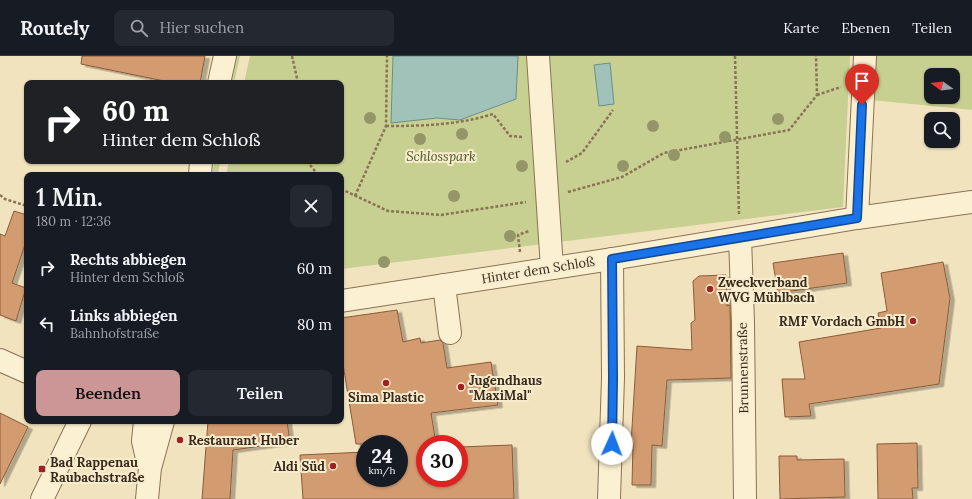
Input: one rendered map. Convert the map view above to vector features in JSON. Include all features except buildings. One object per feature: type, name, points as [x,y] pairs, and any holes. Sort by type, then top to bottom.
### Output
[{"type":"street","points":[[219,80],[225,56]]},
{"type":"street","points":[[538,56],[552,268]]},
{"type":"street","points":[[857,218],[865,56]]},
{"type":"street","name":"Hinter dem Schloß","points":[[344,301],[612,259],[857,218],[972,202]]},
{"type":"street","name":"Brunnenstraße","points":[[740,238],[743,322],[745,499]]},
{"type":"street","points":[[609,499],[613,378],[612,259]]},
{"type":"street","points":[[444,285],[450,333]]},
{"type":"street","points":[[0,360],[24,371]]},
{"type":"street","points":[[42,499],[79,424]]},
{"type":"street","points":[[144,424],[143,441],[150,468]]},
{"type":"street","points":[[147,499],[150,468],[162,424]]},
{"type":"path","points":[[292,56],[297,80]]},
{"type":"path","points":[[344,190],[355,196],[386,126],[387,56]]},
{"type":"path","points":[[735,56],[736,141],[740,238]]},
{"type":"path","points":[[736,141],[789,130],[817,95],[816,56]]},
{"type":"path","points":[[546,173],[582,153],[613,110]]},
{"type":"path","points":[[386,126],[436,126],[477,119],[493,114],[510,136],[544,139]]},
{"type":"path","points":[[309,164],[316,172]]},
{"type":"path","points":[[0,195],[5,199],[24,205]]},
{"type":"path","points":[[523,272],[518,235],[550,225]]},
{"type":"green space","points":[[234,56],[240,56],[235,80],[230,80]]},
{"type":"green space","name":"Schlosspark","points":[[250,56],[850,56],[843,207],[344,269],[344,172],[227,172],[228,164],[344,164],[344,80],[245,80]]},
{"type":"green space","points":[[875,56],[972,56],[972,110],[871,100]]},
{"type":"green space","points":[[214,164],[220,164],[218,172],[212,172]]},
{"type":"water","points":[[393,56],[518,56],[516,99],[460,120],[437,118],[391,123]]},
{"type":"water","points":[[610,63],[614,104],[599,106],[594,65]]},
{"type":"place","name":"Zweckverband WVG Mühlbach","points":[[710,289]]},
{"type":"place","name":"RMF Vordach GmbH","points":[[913,321]]},
{"type":"place","name":"Sima Plastic","points":[[386,383]]},
{"type":"place","name":"Jugendhaus \"MaxiMal\"","points":[[461,387]]},
{"type":"place","name":"Restaurant Huber","points":[[180,440]]},
{"type":"place","name":"Aldi Süd","points":[[333,466]]},
{"type":"place","name":"Bad Rappenau Raubachstraße","points":[[42,469]]},
{"type":"route","points":[[612,444],[612,259],[857,218],[862,105]]}]
